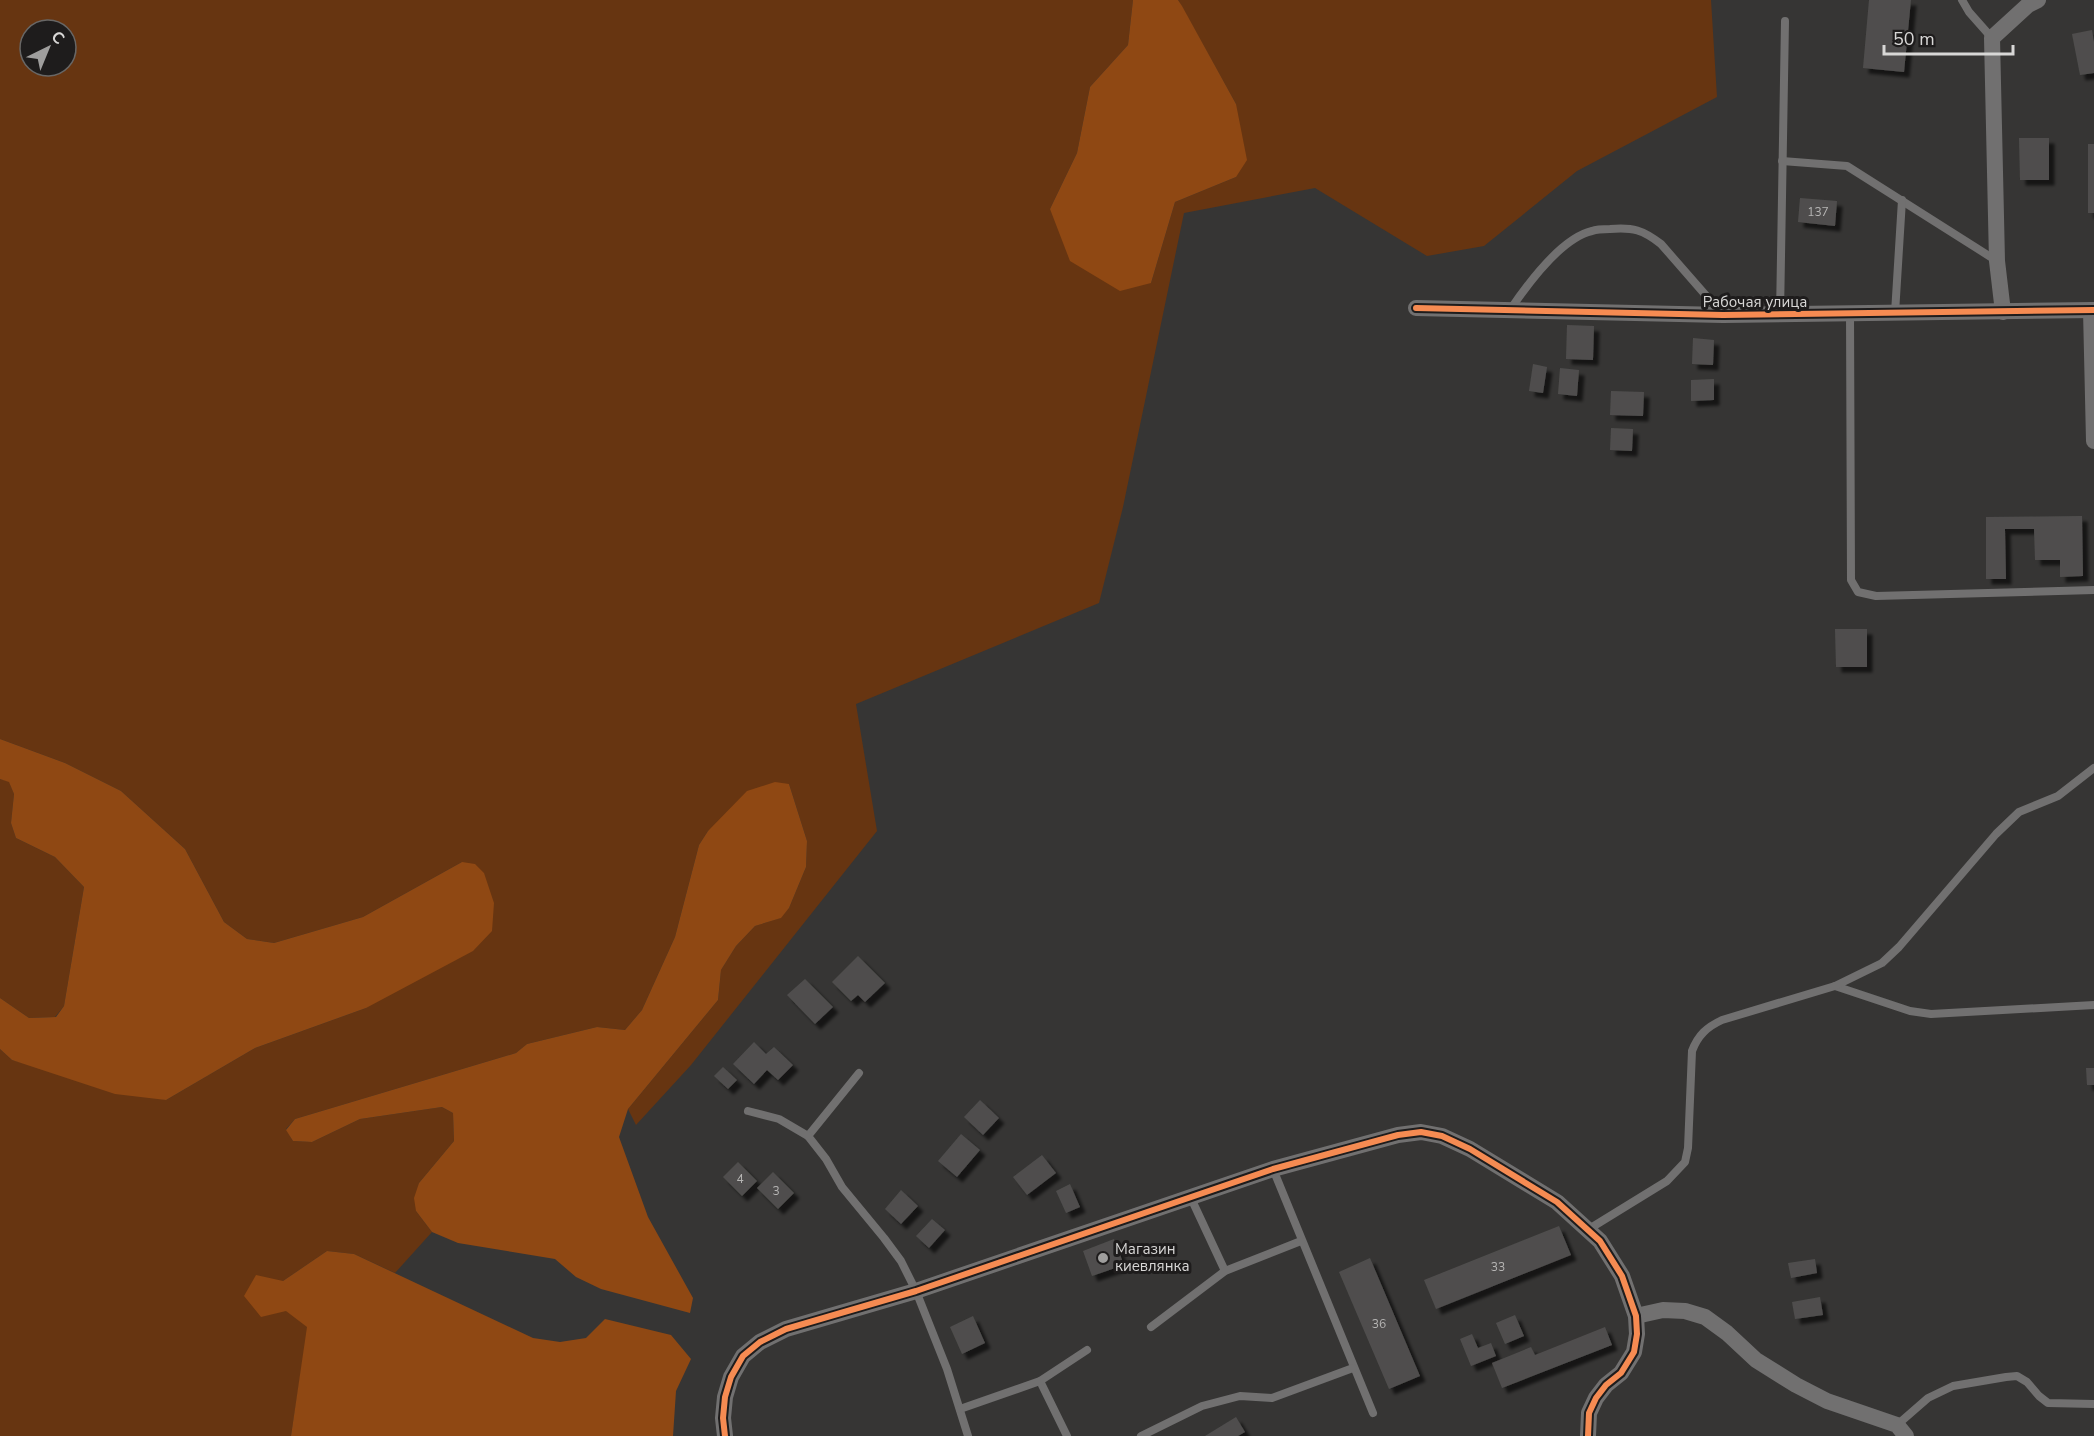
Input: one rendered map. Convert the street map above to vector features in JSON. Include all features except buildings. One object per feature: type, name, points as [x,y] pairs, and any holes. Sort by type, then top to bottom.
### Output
[{"type":"street","points":[[2003,312],[1997,261],[1992,38],[2028,5],[2038,0]]},
{"type":"street","name":"Рабочая улица","points":[[1416,308],[1723,315],[2092,310]]},
{"type":"street","points":[[2092,310],[2094,441]]},
{"type":"street","points":[[725,1436],[723,1418],[725,1397],[731,1377],[743,1356],[760,1342],[786,1329],[916,1291],[1273,1169],[1398,1135],[1421,1132],[1442,1136],[1470,1149],[1538,1188],[1589,1229],[1600,1241],[1622,1276],[1636,1316],[1637,1334],[1634,1352],[1621,1373],[1606,1385],[1596,1398],[1589,1413],[1588,1436]]},
{"type":"street","points":[[1636,1316],[1663,1310],[1685,1311],[1705,1317],[1727,1333],[1756,1360],[1796,1385],[1827,1401],[1901,1430]]},
{"type":"lane","points":[[1962,0],[1969,12],[1992,38]]},
{"type":"lane","points":[[1780,315],[1785,21]]},
{"type":"lane","points":[[1782,161],[1847,166],[1997,261]]},
{"type":"lane","points":[[1895,313],[1902,200]]},
{"type":"lane","points":[[1510,310],[1541,267],[1572,241],[1590,231],[1631,227],[1661,244],[1723,315]]},
{"type":"lane","points":[[1850,313],[1851,580],[1858,592],[1876,596],[2094,590]]},
{"type":"lane","points":[[1589,1229],[1667,1181],[1684,1162],[1688,1148],[1692,1051],[1707,1027],[1722,1020],[1835,986],[1882,963],[1899,947],[1996,834],[2019,812],[2058,796],[2094,768]]},
{"type":"lane","points":[[1835,986],[1910,1011],[1931,1014],[2094,1005]]},
{"type":"lane","points":[[808,1136],[859,1073]]},
{"type":"lane","points":[[748,1111],[779,1119],[808,1136],[826,1159],[842,1187],[901,1261],[916,1291],[968,1436]]},
{"type":"lane","points":[[1273,1169],[1373,1413]]},
{"type":"lane","points":[[1190,1196],[1225,1271]]},
{"type":"lane","points":[[1151,1327],[1225,1271],[1301,1241]]},
{"type":"lane","points":[[960,1409],[1040,1381],[1087,1350]]},
{"type":"lane","points":[[1141,1436],[1202,1406],[1240,1396],[1272,1398],[1353,1368]]},
{"type":"lane","points":[[1901,1430],[1928,1398],[1953,1386],[2006,1377],[2017,1376],[2048,1403],[2094,1404]]},
{"type":"lane","points":[[1040,1381],[1067,1436]]},
{"type":"shaded area","points":[[0,0],[1133,0],[1128,45],[1090,87],[1077,153],[1050,209],[1151,283],[1175,202],[1236,177],[1236,104],[1178,0],[1711,0],[1717,97],[1577,171],[1484,246],[1427,256],[1315,188],[1184,213],[1123,507],[1099,603],[856,704],[877,831],[691,1065],[636,1125],[628,1109],[718,1000],[721,970],[736,946],[755,926],[780,918],[789,908],[806,867],[807,841],[789,784],[708,831],[699,845],[675,937],[642,1010],[625,1030],[597,1027],[527,1044],[516,1053],[295,1119],[286,1129],[293,1141],[312,1142],[360,1119],[442,1107],[453,1113],[454,1141],[419,1183],[416,1211],[432,1232],[395,1273],[354,1254],[327,1251],[283,1281],[286,1310],[308,1327],[291,1436],[0,1436],[0,1049],[12,1060],[166,1100],[255,1048],[366,1008],[462,862],[363,917],[274,943],[247,939],[224,922],[185,849],[121,791],[65,763],[0,739]]},
{"type":"shaded area","points":[[1133,0],[1178,0],[1236,104],[1247,160],[1236,177],[1175,202],[1151,283],[1120,291],[1070,261],[1050,209],[1077,153],[1090,87],[1128,45]]},
{"type":"shaded area","points":[[0,739],[65,763],[121,791],[185,849],[224,922],[247,939],[274,943],[363,917],[462,862],[475,864],[484,873],[494,903],[492,931],[473,951],[366,1008],[255,1048],[166,1100],[115,1094],[12,1060],[0,1049],[0,998],[29,1018],[56,1017],[64,1006],[84,887],[55,857],[16,838],[11,823],[14,794],[9,782],[0,779]]},
{"type":"shaded area","points":[[0,779],[9,781],[14,794],[11,823],[16,838],[55,857],[84,887],[64,1006],[55,1017],[29,1018],[0,998]]},
{"type":"shaded area","points":[[775,782],[789,784],[807,841],[806,867],[789,908],[781,918],[755,926],[736,946],[721,970],[718,1000],[628,1109],[619,1137],[648,1217],[693,1298],[690,1313],[601,1289],[576,1277],[555,1259],[458,1243],[432,1232],[416,1211],[414,1198],[419,1183],[454,1141],[453,1113],[442,1107],[360,1119],[312,1142],[293,1141],[286,1130],[295,1119],[516,1053],[527,1044],[597,1027],[625,1030],[642,1010],[675,937],[699,845],[708,831],[747,791]]},
{"type":"shaded area","points":[[327,1251],[354,1254],[533,1338],[560,1342],[586,1338],[605,1319],[671,1335],[691,1359],[676,1391],[673,1436],[291,1436],[307,1327],[286,1311],[261,1317],[244,1296],[256,1275],[283,1281]]},
{"type":"cycle path","points":[[1416,308],[1723,315],[2094,310]]},
{"type":"cycle path","points":[[725,1436],[723,1418],[725,1397],[731,1377],[743,1356],[760,1342],[786,1329],[916,1291],[1273,1169],[1398,1135],[1421,1132],[1442,1136],[1470,1149],[1557,1202],[1600,1241],[1622,1276],[1636,1316],[1637,1334],[1634,1352],[1621,1373],[1606,1385],[1596,1398],[1589,1413],[1588,1436]]},
{"type":"place","name":"Магазин киевлянка","points":[[1103,1258]]}]
